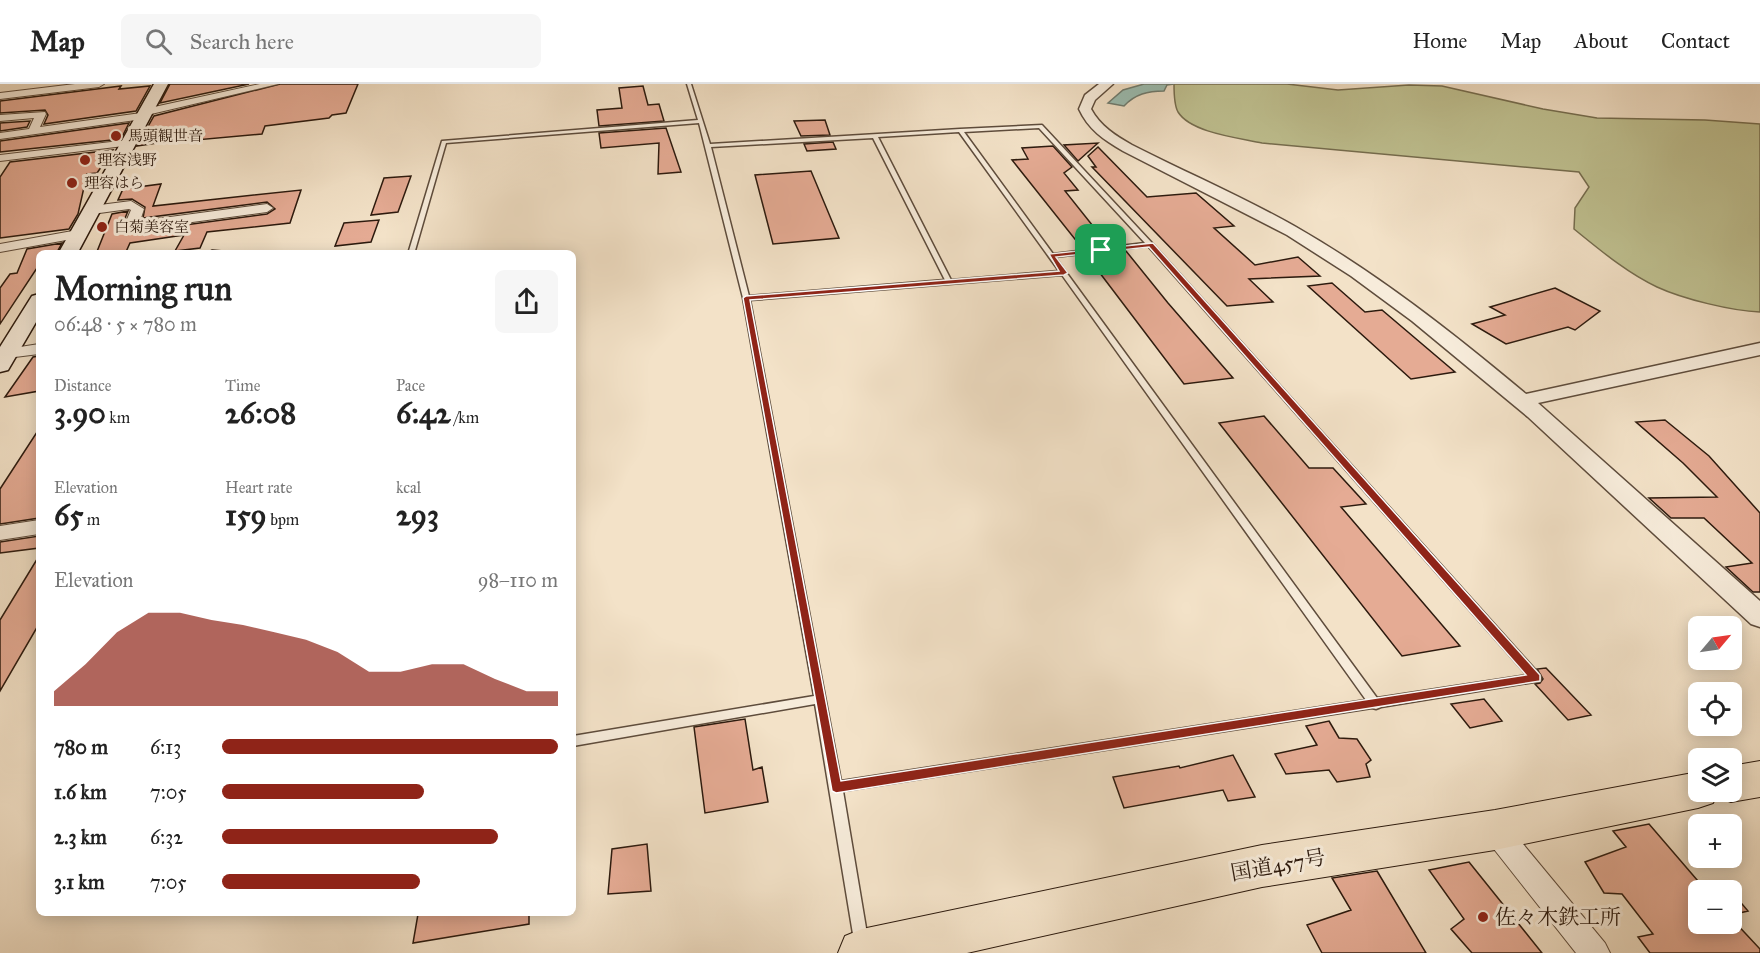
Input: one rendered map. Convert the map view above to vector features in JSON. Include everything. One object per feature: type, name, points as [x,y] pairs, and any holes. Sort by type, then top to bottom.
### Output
[{"type":"highway","points":[[1742,782],[1760,778]]},
{"type":"highway","name":"国道457号","points":[[863,953],[1262,866],[1495,830],[1688,792]]},
{"type":"main road","points":[[69,250],[161,84]]},
{"type":"main road","points":[[4,359],[36,305]]},
{"type":"street","points":[[0,86],[4,84]]},
{"type":"street","points":[[0,96],[99,84]]},
{"type":"street","points":[[0,136],[144,114],[273,84]]},
{"type":"street","points":[[1107,84],[1089,98],[1085,109],[1090,120],[1102,132],[1279,224],[1350,267],[1449,341],[1520,401],[1760,617]]},
{"type":"street","points":[[0,118],[40,114],[33,132]]},
{"type":"street","points":[[0,158],[128,143]]},
{"type":"street","points":[[92,210],[131,205],[138,209],[131,224],[140,225],[267,208]]},
{"type":"street","points":[[0,249],[78,234]]},
{"type":"street","points":[[1520,401],[1760,349]]},
{"type":"street","points":[[4,359],[36,350]]},
{"type":"street","points":[[0,533],[36,527]]},
{"type":"street","points":[[1495,830],[1596,953]]},
{"type":"lane","points":[[689,84],[746,298],[836,787],[863,953]]},
{"type":"lane","points":[[412,250],[444,142],[700,121]]},
{"type":"lane","points":[[707,146],[1040,126],[1150,244],[1536,678],[1376,705],[836,787]]},
{"type":"lane","points":[[960,130],[1376,705]]},
{"type":"lane","points":[[875,137],[949,282]]},
{"type":"lane","points":[[1051,256],[1150,244]]},
{"type":"lane","points":[[746,298],[1064,273]]},
{"type":"lane","points":[[576,740],[820,699]]},
{"type":"green space","points":[[1174,84],[1287,84],[1338,90],[1409,85],[1442,86],[1543,109],[1597,118],[1705,120],[1760,124],[1760,312],[1722,307],[1657,287],[1624,268],[1604,253],[1574,229],[1575,208],[1589,187],[1579,172],[1262,143],[1229,137],[1204,130],[1184,119],[1176,106]]},
{"type":"water","points":[[1144,84],[1174,84],[1167,85],[1164,91],[1137,96],[1124,106],[1108,103],[1123,90]]},
{"type":"building","points":[[170,84],[249,84],[160,103]]},
{"type":"building","points":[[280,84],[358,84],[346,113],[332,115],[329,118],[265,126],[262,134],[196,140],[197,137],[137,146],[154,116]]},
{"type":"building","points":[[121,86],[119,89],[150,86],[136,111],[44,124],[48,115],[45,110],[0,113],[0,101]]},
{"type":"building","points":[[643,86],[648,105],[659,104],[664,121],[599,126],[597,110],[622,108],[619,88]]},
{"type":"building","points":[[825,120],[830,135],[801,136],[794,121]]},
{"type":"building","points":[[30,121],[27,127],[0,131],[0,123]]},
{"type":"building","points":[[129,123],[121,139],[0,152],[0,141]]},
{"type":"building","points":[[666,128],[681,172],[658,174],[659,143],[601,148],[599,133]]},
{"type":"building","points":[[833,142],[836,149],[807,151],[804,144]]},
{"type":"building","points":[[1098,143],[1078,161],[1064,145]]},
{"type":"building","points":[[1053,146],[1072,167],[1064,173],[1078,190],[1065,191],[1108,245],[1082,248],[1012,160],[1028,159],[1022,148]]},
{"type":"building","points":[[1098,147],[1147,197],[1196,193],[1234,226],[1214,228],[1255,265],[1298,257],[1320,276],[1249,279],[1273,302],[1227,306],[1092,167],[1096,167],[1088,156]]},
{"type":"building","points":[[113,150],[97,173],[87,174],[78,214],[69,229],[0,238],[0,177],[10,162]]},
{"type":"building","points":[[811,171],[839,238],[773,244],[755,175]]},
{"type":"building","points":[[411,176],[398,212],[371,215],[384,178]]},
{"type":"building","points":[[161,184],[153,206],[301,190],[290,223],[207,232],[200,248],[176,250],[184,235],[130,243],[127,250],[98,250],[112,214],[128,211],[123,223],[124,228],[140,231],[267,214],[275,209],[267,202],[143,218],[145,207],[132,199],[118,200],[123,189]]},
{"type":"building","points":[[379,220],[371,242],[335,246],[344,223]]},
{"type":"building","points":[[62,243],[58,250],[36,250],[36,270],[0,324],[0,288],[10,274],[17,273],[27,249]]},
{"type":"building","points":[[1126,251],[1233,378],[1184,384],[1087,256]]},
{"type":"building","points":[[1332,283],[1365,312],[1382,310],[1455,372],[1411,379],[1308,286]]},
{"type":"building","points":[[1555,288],[1600,311],[1575,330],[1568,327],[1506,344],[1472,324],[1505,315],[1490,307]]},
{"type":"building","points":[[36,356],[36,392],[5,397],[33,357]]},
{"type":"building","points":[[1264,416],[1309,468],[1333,468],[1366,504],[1341,507],[1460,646],[1402,656],[1219,423]]},
{"type":"building","points":[[1665,420],[1709,456],[1760,513],[1760,592],[1753,592],[1726,567],[1752,563],[1704,518],[1671,518],[1649,498],[1717,497],[1683,463],[1636,422]]},
{"type":"building","points":[[36,434],[36,518],[0,524],[0,489]]},
{"type":"building","points":[[36,536],[36,548],[0,553],[0,542]]},
{"type":"building","points":[[36,561],[36,629],[0,691],[0,620]]},
{"type":"building","points":[[1546,668],[1591,715],[1568,720],[1535,684],[1540,683],[1543,679],[1537,669]]},
{"type":"building","points":[[1484,699],[1502,721],[1470,728],[1451,704]]},
{"type":"building","points":[[745,719],[753,770],[762,767],[768,802],[705,813],[694,727]]},
{"type":"building","points":[[1329,721],[1339,738],[1357,739],[1371,760],[1366,764],[1370,777],[1337,782],[1329,770],[1286,774],[1275,754],[1317,745],[1306,726]]},
{"type":"building","points":[[1233,755],[1255,797],[1228,801],[1223,790],[1124,808],[1113,777],[1179,766],[1180,768]]},
{"type":"building","points":[[1649,824],[1697,880],[1688,880],[1688,934],[1742,934],[1742,930],[1760,949],[1760,953],[1650,953],[1638,937],[1653,934],[1622,894],[1604,893],[1585,862],[1626,847],[1613,831]]},
{"type":"building","points":[[647,844],[651,891],[608,894],[612,849]]},
{"type":"building","points":[[1469,862],[1542,953],[1472,953],[1451,929],[1464,919],[1429,870]]},
{"type":"building","points":[[1377,871],[1426,953],[1322,953],[1307,925],[1351,910],[1332,878]]},
{"type":"building","points":[[1742,904],[1748,911],[1742,912]]},
{"type":"building","points":[[418,916],[529,916],[529,924],[413,943]]},
{"type":"place","name":"馬頭観世音","points":[[116,136]]},
{"type":"place","name":"理容浅野","points":[[85,160]]},
{"type":"place","name":"理容はら","points":[[72,183]]},
{"type":"place","name":"白菊美容室","points":[[102,227]]},
{"type":"place","name":"佐々木鉄工所","points":[[1483,917]]},
{"type":"route","points":[[1150,244],[1536,678],[1376,705],[836,787],[746,298],[1064,273],[1051,256],[1101,250],[1150,244]]}]
